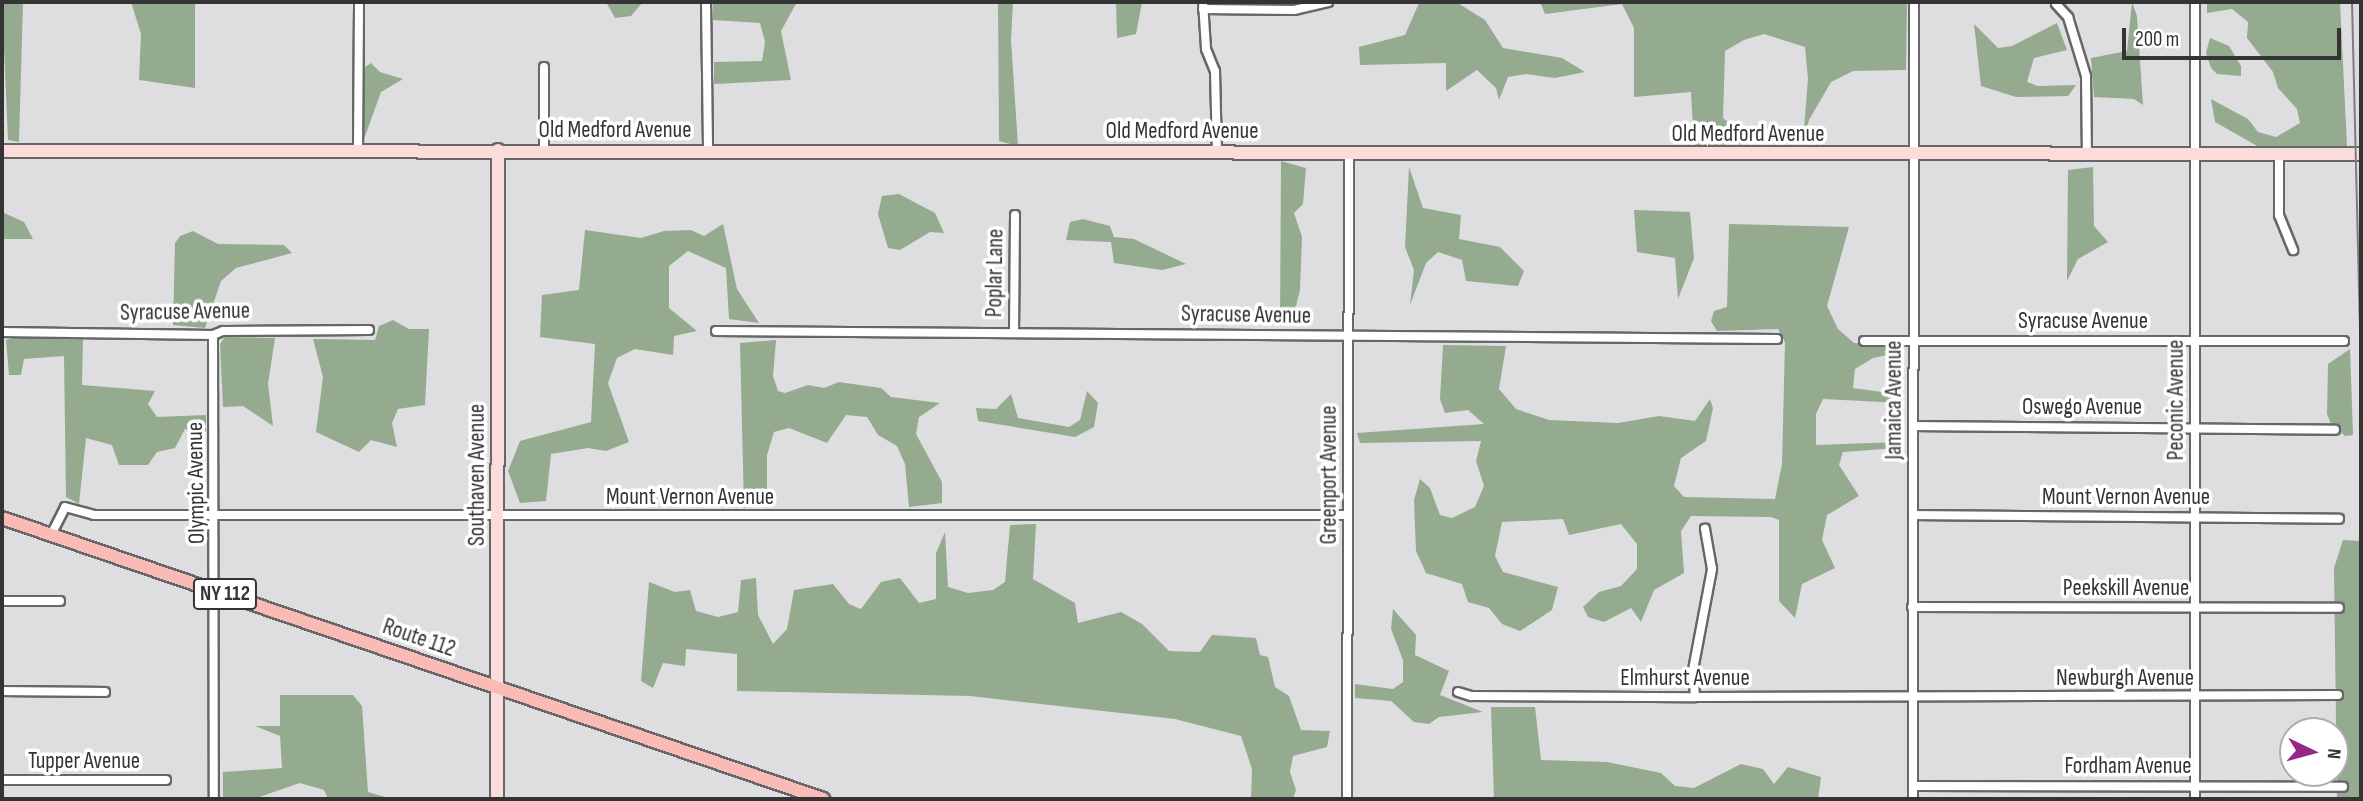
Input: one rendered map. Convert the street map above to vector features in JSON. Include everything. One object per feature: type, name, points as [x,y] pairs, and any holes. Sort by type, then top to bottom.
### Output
[{"type":"main road","name":"Route 112","points":[[2,518],[823,799]]},
{"type":"street","points":[[358,150],[359,2]]},
{"type":"street","points":[[706,2],[708,151]]},
{"type":"street","points":[[1217,152],[1215,71],[1206,49],[1203,6],[1294,10],[1328,2]]},
{"type":"street","name":"Jamaica Avenue","points":[[1913,799],[1914,2]]},
{"type":"street","name":"Peconic Avenue","points":[[2195,2],[2195,799]]},
{"type":"street","points":[[2056,4],[2068,17],[2086,76],[2087,155]]},
{"type":"street","points":[[544,67],[544,150]]},
{"type":"street","name":"Southaven Avenue","points":[[497,799],[498,150]]},
{"type":"street","name":"Old Medford Avenue","points":[[2,151],[2361,154]]},
{"type":"street","name":"Greenport Avenue","points":[[1347,799],[1349,152]]},
{"type":"street","points":[[2279,154],[2279,215],[2293,250]]},
{"type":"street","name":"Poplar Lane","points":[[1013,332],[1015,215]]},
{"type":"street","name":"Syracuse Avenue","points":[[2,332],[214,335],[223,331],[369,330]]},
{"type":"street","name":"Syracuse Avenue","points":[[716,331],[1777,339]]},
{"type":"street","name":"Olympic Avenue","points":[[214,335],[214,799]]},
{"type":"street","name":"Syracuse Avenue","points":[[1864,341],[2344,341]]},
{"type":"street","name":"Oswego Avenue","points":[[1913,426],[2195,426],[2335,430]]},
{"type":"street","name":"Mount Vernon Avenue","points":[[51,534],[65,507],[94,515],[1348,515]]},
{"type":"street","name":"Mount Vernon Avenue","points":[[1913,515],[2339,519]]},
{"type":"street","points":[[1695,697],[1693,670],[1712,569],[1704,529]]},
{"type":"street","points":[[2,601],[60,601]]},
{"type":"street","name":"Peekskill Avenue","points":[[1912,607],[2339,608]]},
{"type":"street","points":[[2,691],[105,692]]},
{"type":"street","name":"Elmhurst Avenue","points":[[1458,692],[1471,696],[1913,698]]},
{"type":"street","name":"Newburgh Avenue","points":[[1913,698],[2339,695]]},
{"type":"street","name":"Tupper Avenue","points":[[2,780],[166,780]]},
{"type":"street","name":"Fordham Avenue","points":[[1913,786],[2279,786]]},
{"type":"green space","points":[[2,2],[23,2],[19,142],[8,140]]},
{"type":"green space","points":[[131,2],[195,2],[195,88],[139,80],[141,34]]},
{"type":"green space","points":[[606,2],[643,2],[631,16],[615,18]]},
{"type":"green space","points":[[713,2],[797,2],[781,31],[791,80],[714,84],[714,62],[762,61],[765,42],[760,23],[713,20]]},
{"type":"green space","points":[[998,2],[1013,2],[1011,40],[1018,146],[999,141]]},
{"type":"green space","points":[[1116,2],[1142,2],[1136,34],[1117,38]]},
{"type":"green space","points":[[1456,2],[1485,20],[1503,48],[1562,58],[1585,72],[1555,78],[1526,74],[1508,77],[1499,100],[1496,88],[1477,70],[1446,91],[1446,63],[1360,65],[1359,47],[1405,35],[1419,3]]},
{"type":"green space","points":[[1540,2],[1907,2],[1906,70],[1853,71],[1831,82],[1809,120],[1803,141],[1808,79],[1805,47],[1764,34],[1744,40],[1725,51],[1723,118],[1753,144],[1694,145],[1691,92],[1634,97],[1634,28],[1622,4],[1545,14]]},
{"type":"green space","points":[[2132,2],[2137,16],[2143,105],[2134,99],[2094,97],[2091,58],[2127,51]]},
{"type":"green space","points":[[2207,2],[2340,2],[2347,146],[2259,147],[2215,122],[2211,99],[2248,119],[2258,132],[2276,137],[2300,123],[2297,109],[2278,88],[2273,72],[2247,38],[2248,22],[2232,9],[2207,13]]},
{"type":"green space","points":[[2057,23],[2067,50],[2034,58],[2027,82],[2038,86],[2076,85],[2068,96],[2016,97],[1981,86],[1974,24],[1998,48],[2012,46]]},
{"type":"green space","points":[[2210,38],[2229,46],[2241,66],[2241,76],[2217,74],[2211,68],[2206,53]]},
{"type":"green space","points":[[371,63],[380,72],[403,79],[381,92],[363,142],[365,67]]},
{"type":"green space","points":[[1281,161],[1306,168],[1303,204],[1294,213],[1302,237],[1300,290],[1294,314],[1280,326]]},
{"type":"green space","points":[[1409,167],[1423,208],[1461,215],[1459,239],[1500,247],[1524,271],[1518,286],[1466,281],[1462,260],[1438,252],[1426,263],[1410,305],[1414,270],[1405,247]]},
{"type":"green space","points":[[2093,167],[2094,226],[2108,242],[2078,259],[2067,281],[2068,170]]},
{"type":"green space","points":[[899,194],[935,213],[944,233],[930,232],[900,250],[888,248],[878,214],[882,196]]},
{"type":"green space","points":[[1634,210],[1690,212],[1694,258],[1678,299],[1675,258],[1637,252]]},
{"type":"green space","points":[[2,212],[24,222],[33,239],[2,239]]},
{"type":"green space","points":[[1083,219],[1110,226],[1114,237],[1134,239],[1186,264],[1162,270],[1114,263],[1111,242],[1066,240],[1070,222]]},
{"type":"green space","points":[[723,224],[737,289],[759,323],[729,319],[726,268],[688,251],[669,266],[669,308],[697,331],[674,336],[673,355],[635,349],[617,358],[608,383],[629,442],[606,451],[588,448],[551,454],[546,501],[520,503],[508,471],[520,441],[591,422],[595,344],[540,337],[542,295],[579,290],[585,230],[641,238],[664,231],[691,230],[704,236]]},
{"type":"green space","points":[[1729,224],[1849,227],[1827,306],[1838,329],[1854,343],[1901,346],[1897,353],[1873,358],[1855,369],[1853,388],[1903,395],[1901,403],[1823,399],[1816,414],[1816,445],[1898,442],[1898,448],[1843,452],[1839,465],[1859,496],[1827,515],[1822,540],[1835,568],[1802,584],[1795,618],[1779,601],[1779,520],[1771,517],[1691,516],[1681,531],[1684,573],[1654,590],[1641,622],[1631,608],[1604,622],[1588,617],[1583,607],[1599,592],[1621,586],[1637,569],[1637,544],[1621,524],[1569,535],[1563,519],[1502,522],[1495,556],[1503,572],[1558,587],[1552,610],[1520,631],[1502,624],[1489,608],[1468,602],[1462,584],[1426,573],[1416,551],[1414,500],[1420,479],[1430,488],[1440,515],[1452,518],[1475,507],[1484,486],[1476,461],[1481,441],[1360,443],[1357,433],[1484,424],[1468,410],[1445,413],[1440,399],[1443,345],[1506,346],[1499,389],[1516,409],[1549,420],[1618,423],[1659,416],[1695,421],[1710,399],[1713,408],[1706,441],[1681,458],[1674,486],[1684,497],[1775,499],[1782,464],[1785,342],[1778,329],[1717,331],[1711,321],[1714,311],[1727,307]]},
{"type":"green space","points":[[193,231],[218,244],[284,245],[292,253],[236,268],[221,281],[205,328],[173,325],[175,243],[180,236]]},
{"type":"green space","points":[[393,320],[409,329],[429,329],[425,405],[398,409],[392,423],[397,447],[371,440],[359,452],[316,432],[323,377],[313,339],[375,340],[379,326]]},
{"type":"green space","points":[[23,335],[83,337],[82,385],[155,391],[148,404],[157,417],[206,415],[206,432],[185,429],[175,448],[157,452],[148,465],[119,465],[112,445],[86,438],[79,504],[66,497],[64,356],[24,359],[21,375],[9,375],[6,340]]},
{"type":"green space","points":[[225,337],[275,338],[268,384],[273,426],[243,406],[223,407],[220,344]]},
{"type":"green space","points":[[776,340],[773,376],[778,391],[785,393],[808,385],[824,388],[839,382],[881,388],[891,397],[940,403],[919,417],[916,434],[942,482],[942,503],[909,507],[905,464],[897,446],[878,435],[867,417],[846,415],[827,443],[789,428],[774,432],[767,455],[767,505],[744,508],[740,343]]},
{"type":"green space","points":[[2350,349],[2353,435],[2345,436],[2331,424],[2327,414],[2328,364]]},
{"type":"green space","points":[[1087,391],[1098,403],[1094,427],[1075,437],[978,421],[976,408],[996,409],[1011,394],[1018,418],[1069,427],[1080,420]]},
{"type":"green space","points":[[1036,524],[1033,579],[1075,603],[1078,623],[1121,612],[1142,624],[1169,651],[1200,652],[1212,635],[1256,638],[1260,655],[1268,657],[1275,687],[1289,696],[1301,730],[1330,731],[1327,747],[1293,756],[1290,772],[1296,790],[1293,799],[1251,799],[1252,769],[1241,736],[1175,719],[970,696],[737,691],[737,654],[686,649],[685,666],[663,663],[653,688],[641,681],[649,582],[675,592],[690,590],[696,611],[718,617],[738,612],[741,580],[756,578],[758,615],[773,644],[787,629],[794,590],[833,584],[849,604],[861,609],[881,582],[900,578],[919,603],[936,599],[936,553],[945,532],[948,587],[968,593],[993,590],[1005,582],[1010,525]]},
{"type":"green space","points":[[2343,540],[2361,541],[2361,799],[2337,799],[2337,787],[2349,787],[2349,717],[2336,717],[2334,568]]},
{"type":"green space","points":[[1393,609],[1416,635],[1415,655],[1449,671],[1440,695],[1483,712],[1439,717],[1429,724],[1414,722],[1391,701],[1355,698],[1355,684],[1393,689],[1403,682],[1403,660],[1391,629]]},
{"type":"green space","points":[[280,695],[353,695],[362,706],[368,792],[392,799],[328,799],[324,790],[300,783],[253,799],[223,799],[223,772],[282,768],[280,736],[255,726],[280,726]]},
{"type":"green space","points":[[1491,707],[1535,707],[1541,760],[1607,762],[1661,773],[1675,786],[1694,788],[1741,764],[1763,769],[1774,784],[1788,767],[1821,777],[1818,799],[1494,799]]},
{"type":"railway","points":[[2352,2],[2361,359]]}]
